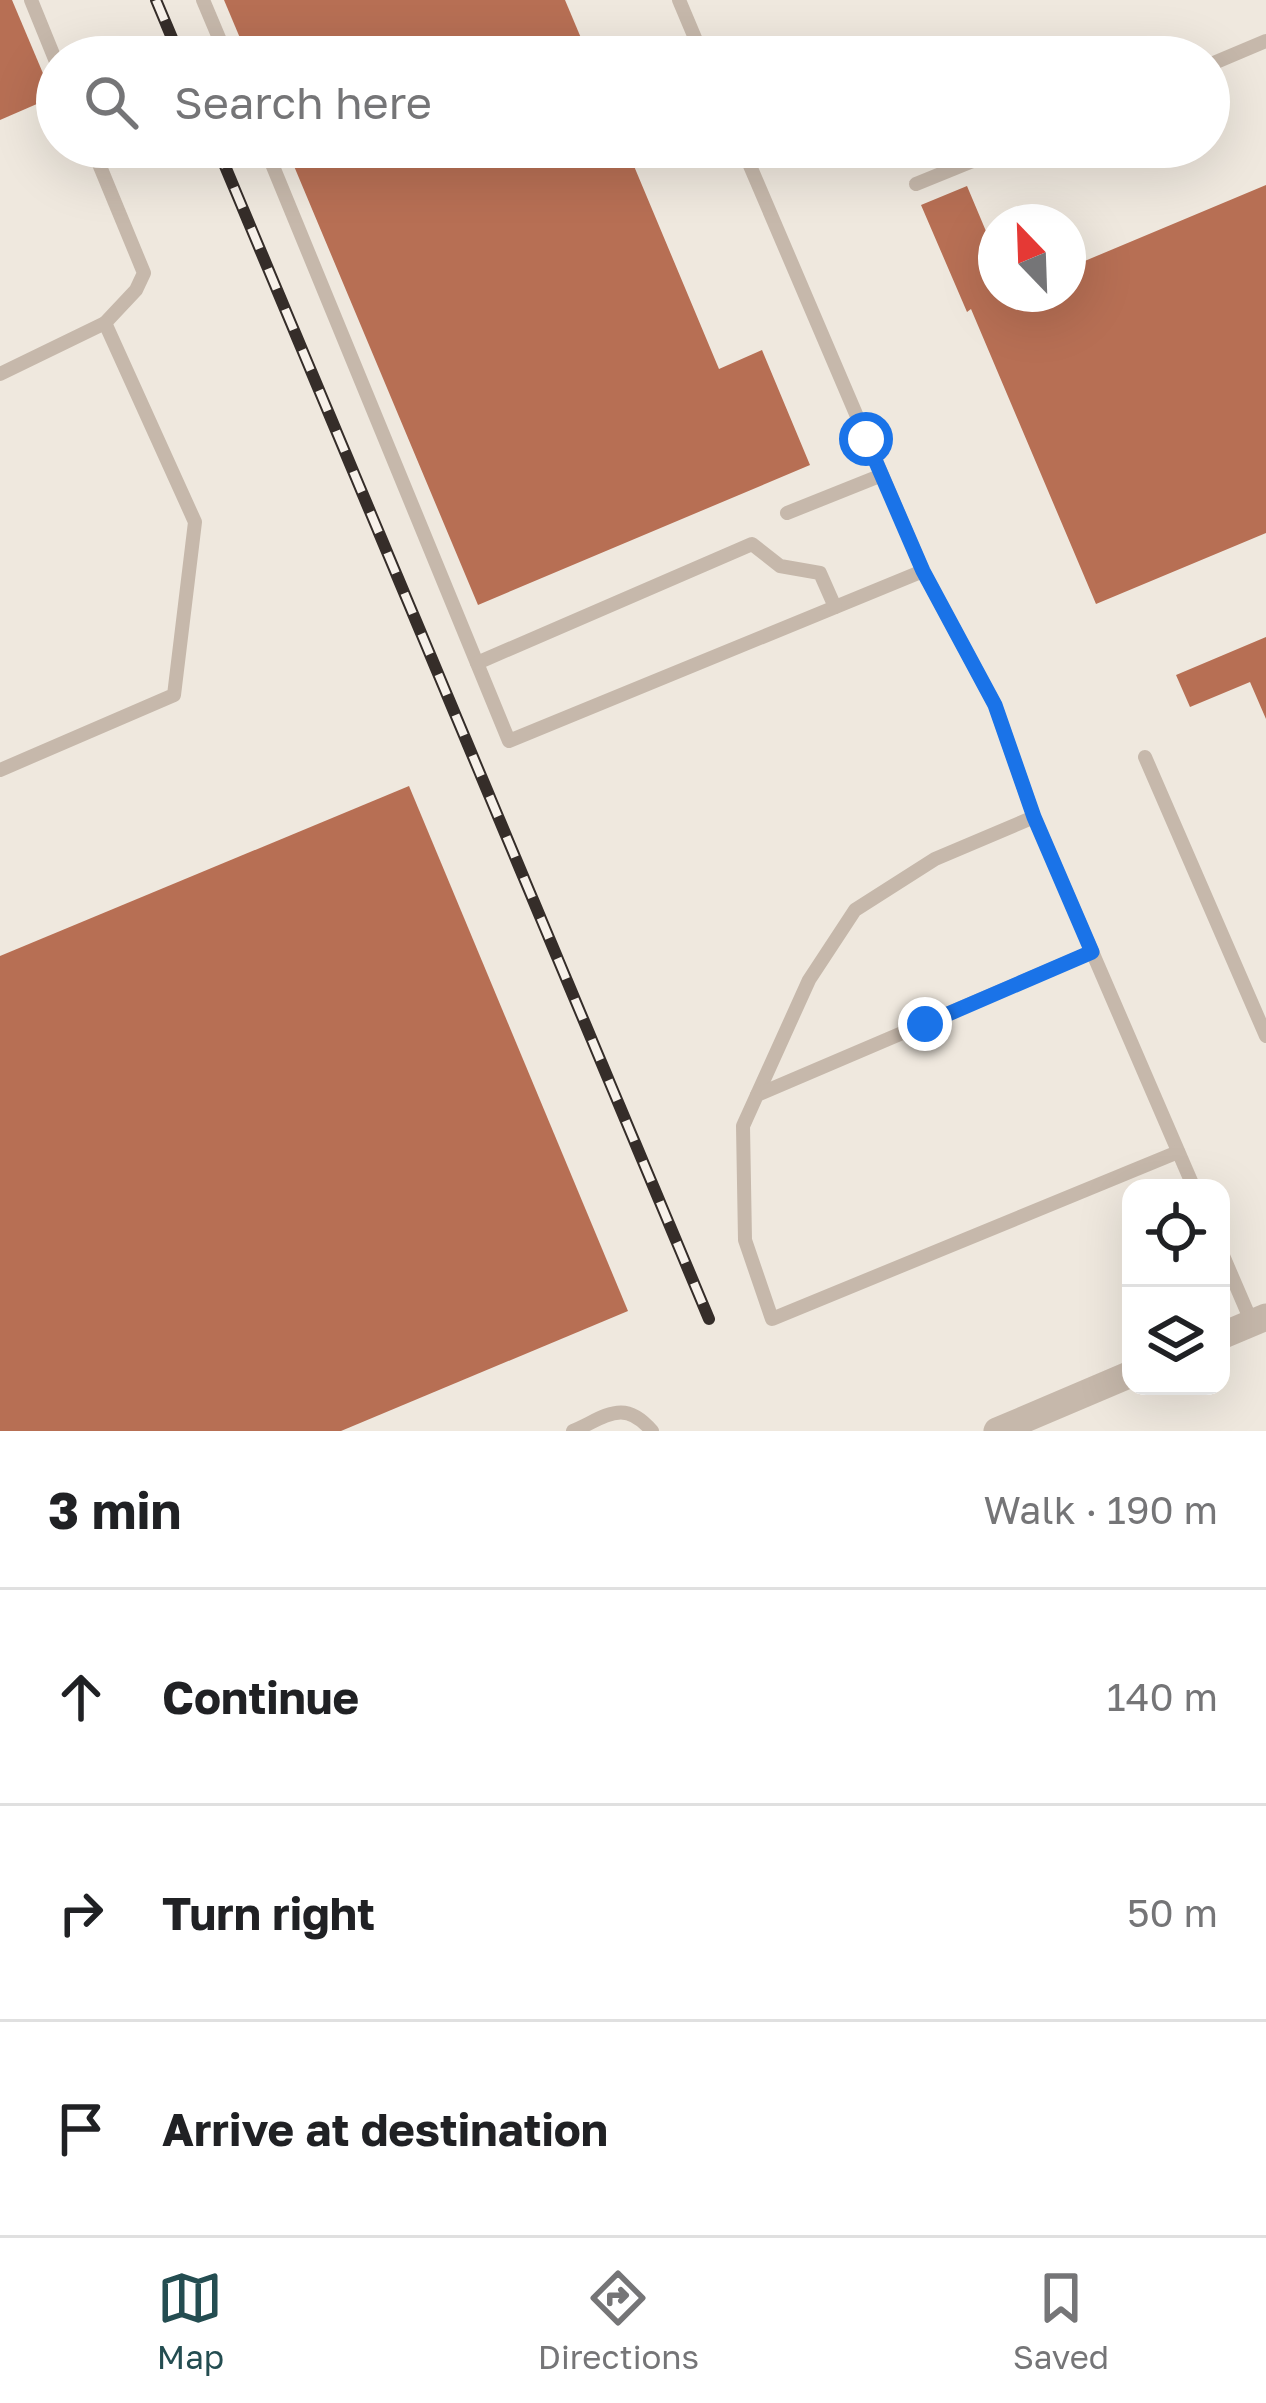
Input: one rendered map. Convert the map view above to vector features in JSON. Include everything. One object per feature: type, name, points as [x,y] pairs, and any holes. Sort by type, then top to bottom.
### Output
[{"type":"street","points":[[1230,1332],[1259,1320]]},
{"type":"street","points":[[997,1431],[1122,1378]]},
{"type":"lane","points":[[31,0],[46,36]]},
{"type":"lane","points":[[203,0],[218,36]]},
{"type":"lane","points":[[679,0],[694,36]]},
{"type":"lane","points":[[1230,56],[1266,41]]},
{"type":"lane","points":[[0,374],[104,322],[136,290],[144,274],[101,168]]},
{"type":"lane","points":[[274,168],[509,740],[923,571]]},
{"type":"lane","points":[[751,168],[923,571],[995,705],[1034,817],[1190,1179]]},
{"type":"lane","points":[[916,184],[955,168]]},
{"type":"lane","points":[[0,770],[174,695],[194,522],[104,322]]},
{"type":"lane","points":[[787,513],[882,475]]},
{"type":"lane","points":[[477,663],[752,544],[780,566],[820,573],[835,607]]},
{"type":"lane","points":[[1145,757],[1266,1036]]},
{"type":"lane","points":[[1034,817],[935,859],[855,910],[809,980],[743,1126],[745,1240],[772,1319],[1178,1152]]},
{"type":"lane","points":[[757,1095],[1092,952]]},
{"type":"lane","points":[[1230,1267],[1259,1320]]},
{"type":"lane","points":[[573,1431],[621,1410],[638,1414],[652,1431]]},
{"type":"building","points":[[0,0],[12,0],[36,57],[36,104],[0,120]]},
{"type":"building","points":[[224,0],[565,0],[580,36],[239,36]]},
{"type":"building","points":[[295,168],[635,168],[719,369],[762,350],[810,465],[478,605]]},
{"type":"building","points":[[1266,185],[1266,533],[1096,604],[971,309],[967,312],[921,205],[967,186],[978,212],[978,312],[1086,312],[1086,260]]},
{"type":"building","points":[[1266,637],[1266,719],[1250,682],[1190,707],[1176,675]]},
{"type":"building","points":[[409,786],[628,1311],[341,1431],[0,1431],[0,956]]},
{"type":"railway","points":[[156,0],[171,36]]},
{"type":"railway","points":[[226,168],[709,1319]]},
{"type":"route","points":[[866,439],[923,571],[995,705],[1034,817],[1092,952],[925,1024]]}]
